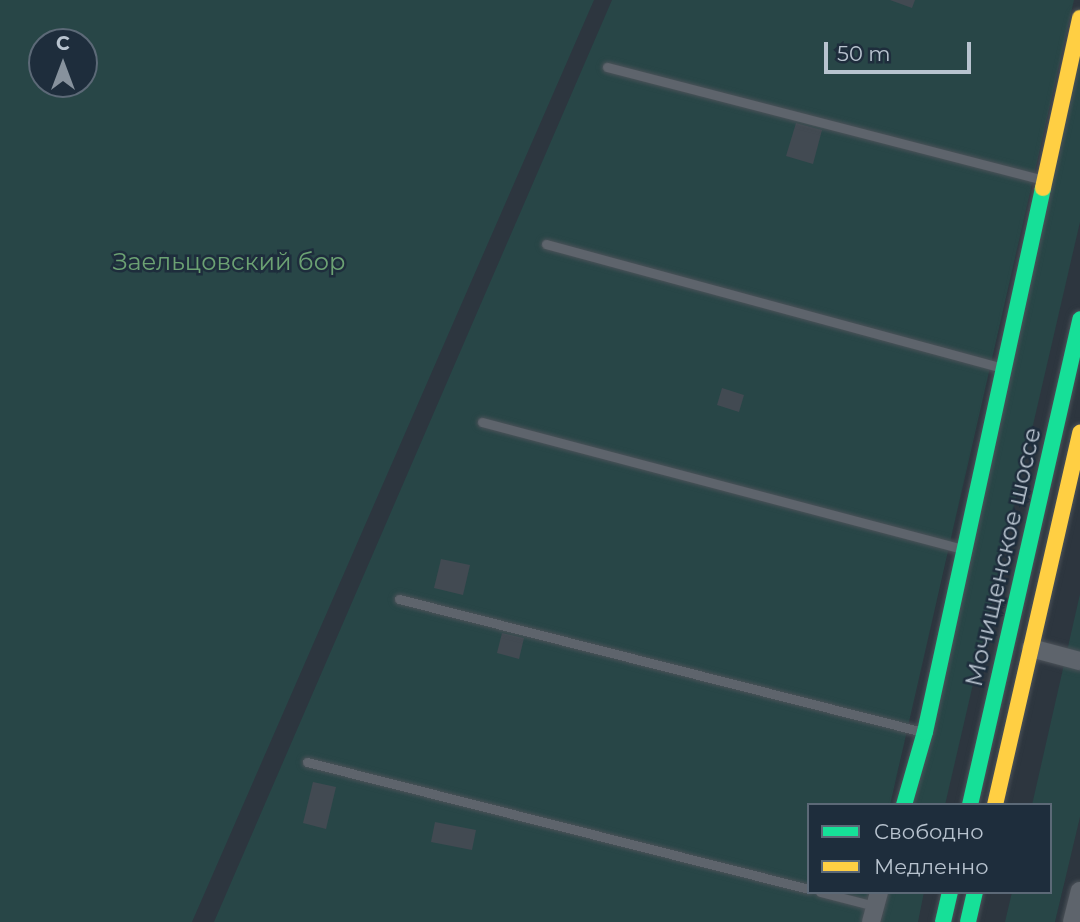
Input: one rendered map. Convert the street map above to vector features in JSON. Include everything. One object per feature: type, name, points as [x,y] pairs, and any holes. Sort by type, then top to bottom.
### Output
[{"type":"main road","points":[[905,803],[925,732],[966,550],[1002,368],[1080,18]]},
{"type":"main road","name":"Мочищенское шоссе","points":[[970,803],[1080,319]]},
{"type":"main road","points":[[995,803],[1080,433]]},
{"type":"main road","points":[[943,922],[950,894]]},
{"type":"main road","points":[[968,922],[975,894]]},
{"type":"street","points":[[1031,648],[1080,661]]},
{"type":"street","points":[[1072,922],[1080,891]]},
{"type":"lane","points":[[607,67],[1043,180]]},
{"type":"lane","points":[[546,244],[1002,368]]},
{"type":"lane","points":[[482,422],[966,550]]},
{"type":"lane","points":[[399,599],[925,732]]},
{"type":"lane","points":[[307,762],[807,888]]},
{"type":"lane","points":[[827,894],[875,907]]},
{"type":"green space","name":"Заельцовский бор","points":[[0,0],[594,0],[192,922],[0,922]]},
{"type":"green space","points":[[612,0],[1074,0],[890,803],[807,803],[807,894],[869,894],[863,922],[214,922]]},
{"type":"green space","points":[[1080,52],[1080,222],[945,803],[908,803]]},
{"type":"green space","points":[[1080,594],[1080,817],[1055,922],[1005,922],[1012,894],[1052,894],[1052,803],[1032,803]]},
{"type":"green space","points":[[888,894],[924,894],[918,922],[881,922]]},
{"type":"building","points":[[890,0],[915,0],[912,8]]},
{"type":"building","points":[[796,123],[822,130],[813,164],[786,156]]},
{"type":"building","points":[[722,388],[744,395],[739,412],[717,405]]},
{"type":"building","points":[[441,559],[470,565],[463,595],[434,588]]},
{"type":"building","points":[[502,633],[524,638],[519,659],[497,653]]},
{"type":"building","points":[[313,782],[336,787],[326,829],[303,823]]},
{"type":"building","points":[[435,822],[476,830],[472,850],[431,842]]},
{"type":"traffic: fast","points":[[905,803],[925,732],[1043,188]]},
{"type":"traffic: fast","points":[[970,803],[1080,319]]},
{"type":"traffic: fast","points":[[943,922],[950,894]]},
{"type":"traffic: fast","points":[[968,922],[975,894]]},
{"type":"traffic: slow","points":[[1043,188],[1080,18]]},
{"type":"traffic: slow","points":[[995,803],[1080,433]]}]
